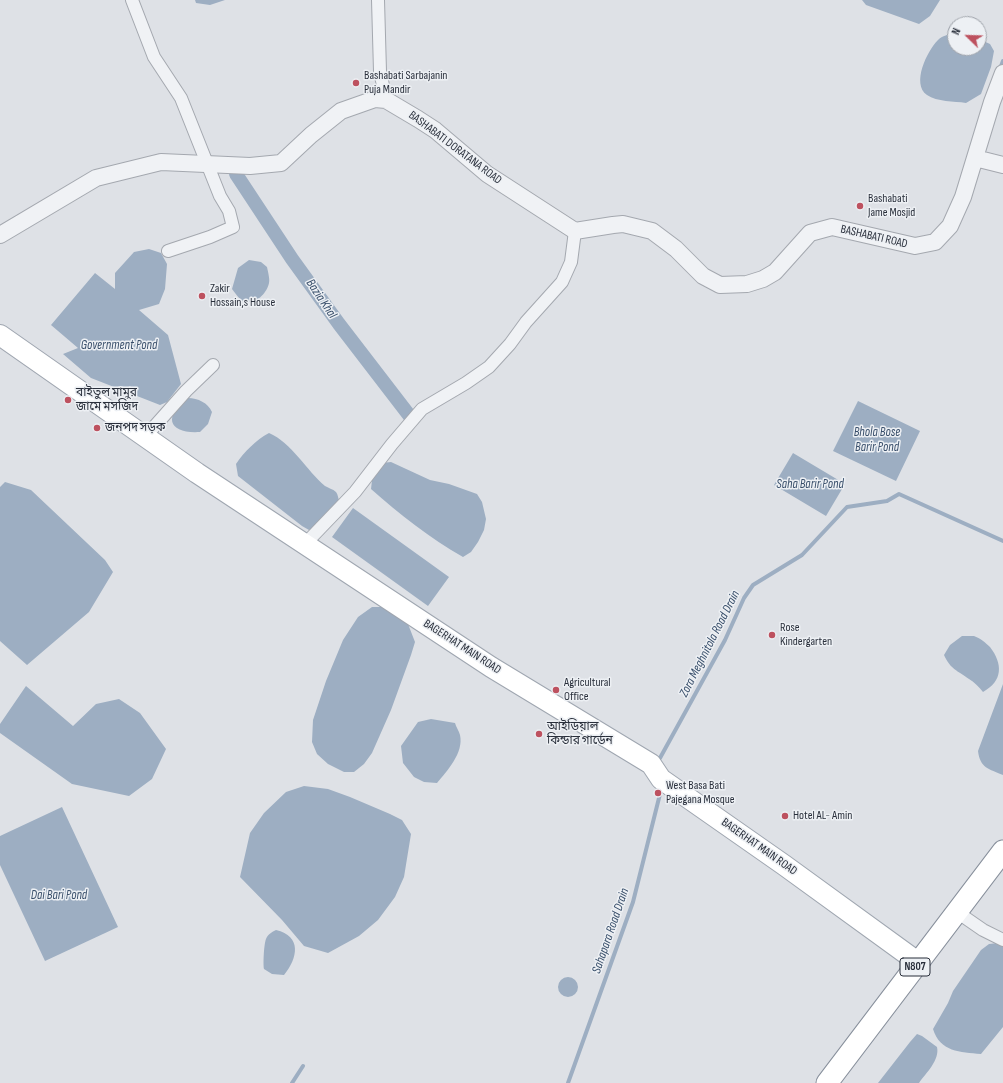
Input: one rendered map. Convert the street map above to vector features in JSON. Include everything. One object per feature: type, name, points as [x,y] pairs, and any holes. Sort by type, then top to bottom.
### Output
[{"type":"highway","name":"N807","points":[[827,1083],[1003,851]]},
{"type":"main road","name":"BAGERHAT MAIN ROAD","points":[[0,335],[145,437],[305,544],[492,667],[651,764],[661,779],[784,865],[918,963]]},
{"type":"street","points":[[132,0],[154,57],[181,98],[194,128],[214,165],[220,196],[229,211],[233,227],[210,237],[168,251]]},
{"type":"street","points":[[0,235],[96,178],[161,162],[250,166],[281,163],[311,135],[341,111],[375,99],[386,100],[380,71],[378,0]]},
{"type":"street","name":"BASHABATI ROAD","points":[[575,231],[623,224],[652,231],[676,249],[703,276],[720,285],[747,284],[763,279],[775,272],[810,233],[832,227],[915,246],[935,242],[950,226],[963,197],[992,102],[1003,73]]},
{"type":"street","name":"BASHABATI DORATANA ROAD","points":[[386,100],[435,130],[487,174],[575,231]]},
{"type":"street","points":[[975,158],[1003,165]]},
{"type":"street","points":[[305,544],[355,492],[392,444],[422,409],[466,383],[489,367],[510,344],[526,322],[562,282],[571,262],[575,231]]},
{"type":"street","points":[[145,437],[186,391],[214,365]]},
{"type":"street","points":[[957,912],[983,930],[1003,940]]},
{"type":"water","points":[[195,0],[225,0],[210,5],[196,3]]},
{"type":"water","points":[[862,0],[940,0],[930,16],[919,24],[866,5]]},
{"type":"water","points":[[947,35],[947,56],[987,56],[987,43],[990,44],[994,51],[991,67],[981,94],[966,103],[941,100],[927,95],[922,90],[920,83],[925,59],[934,45],[942,37]]},
{"type":"water","name":"Government Pond","points":[[149,249],[161,253],[167,264],[165,289],[159,304],[139,310],[168,335],[181,384],[167,402],[160,405],[91,378],[63,354],[78,348],[51,325],[95,273],[115,289],[115,273],[134,252]]},
{"type":"water","points":[[249,260],[261,262],[267,267],[269,283],[266,290],[257,300],[246,302],[238,297],[232,289],[238,268]]},
{"type":"water","points":[[188,398],[202,402],[208,406],[212,412],[208,424],[200,432],[181,430],[173,423],[172,418],[175,412]]},
{"type":"water","name":"Bhola Bose Barir Pond","points":[[858,401],[920,431],[896,481],[833,451]]},
{"type":"water","points":[[269,433],[277,437],[292,450],[318,480],[337,493],[339,501],[316,527],[309,530],[302,526],[238,476],[236,464],[255,443]]},
{"type":"water","name":"Saha Barir Pond","points":[[793,453],[845,484],[826,516],[774,485]]},
{"type":"water","points":[[391,462],[430,480],[449,484],[477,494],[482,502],[486,519],[484,530],[471,552],[463,557],[451,550],[415,525],[371,489],[373,472],[382,463]]},
{"type":"water","points":[[5,482],[31,490],[105,560],[113,572],[89,612],[27,665],[0,641],[0,487]]},
{"type":"water","points":[[353,508],[449,577],[428,606],[332,537]]},
{"type":"water","points":[[372,607],[384,607],[408,624],[415,642],[391,710],[372,753],[364,764],[354,772],[344,772],[328,764],[317,754],[312,742],[313,720],[326,681],[343,640],[358,617]]},
{"type":"water","points":[[962,636],[974,636],[981,639],[990,647],[997,660],[999,672],[997,677],[990,688],[983,692],[978,686],[952,667],[944,655],[950,645]]},
{"type":"water","points":[[1003,684],[1003,775],[986,767],[979,757],[978,751]]},
{"type":"water","points":[[26,686],[73,726],[96,704],[119,699],[140,713],[166,749],[152,779],[129,796],[72,784],[0,733],[0,724]]},
{"type":"water","points":[[431,719],[455,723],[461,742],[454,761],[437,783],[424,782],[414,777],[403,763],[401,746],[418,722]]},
{"type":"water","points":[[304,786],[328,789],[390,814],[402,820],[411,834],[404,877],[395,897],[378,920],[359,936],[328,953],[304,946],[282,920],[240,877],[250,833],[264,813],[286,792]]},
{"type":"water","name":"Dai Bari Pond","points":[[62,807],[118,927],[45,961],[0,865],[0,836]]},
{"type":"water","points":[[276,930],[290,937],[294,942],[295,948],[292,962],[284,975],[272,974],[264,969],[266,939],[269,934]]},
{"type":"water","points":[[998,943],[1003,945],[1003,1027],[981,1054],[952,1049],[940,1042],[933,1029],[953,991],[981,950],[989,944]]},
{"type":"water","points":[[568,977],[575,980],[578,987],[575,994],[568,997],[561,994],[558,987],[561,980]]},
{"type":"water","points":[[917,1034],[937,1047],[936,1057],[932,1066],[919,1083],[878,1083],[910,1042]]},
{"type":"waterway","points":[[1000,69],[1003,61]]},
{"type":"waterway","name":"Bazia Khal","points":[[236,174],[292,259],[339,324],[412,419]]},
{"type":"waterway","name":"Zora Meghnitola Road Drain","points":[[660,758],[725,640],[744,598],[753,585],[802,555],[847,507],[887,501],[899,494],[1003,541]]},
{"type":"waterway","name":"Sahapara Road Drain","points":[[568,1083],[633,902],[662,786]]},
{"type":"waterway","name":"Sahapara Road Drain","points":[[292,1083],[303,1066]]},
{"type":"place","name":"Bashabati Sarbajanin Puja Mandir","points":[[356,83]]},
{"type":"place","name":"Bashabati Jame Mosjid","points":[[860,206]]},
{"type":"place","name":"Zakir Hossain,s House","points":[[202,296]]},
{"type":"place","name":"বাইতুল মামুর জামে মসজিদ","points":[[68,400]]},
{"type":"place","name":"জনপদ সড়ক","points":[[97,428]]},
{"type":"place","name":"Rose Kindergarten","points":[[772,635]]},
{"type":"place","name":"Agricultural Office","points":[[556,690]]},
{"type":"place","name":"আইডিয়াল কিন্ডার গার্ডেন","points":[[539,734]]},
{"type":"place","name":"West Basa Bati Pajegana Mosque","points":[[658,793]]},
{"type":"place","name":"Hotel AL- Amin","points":[[785,816]]}]
